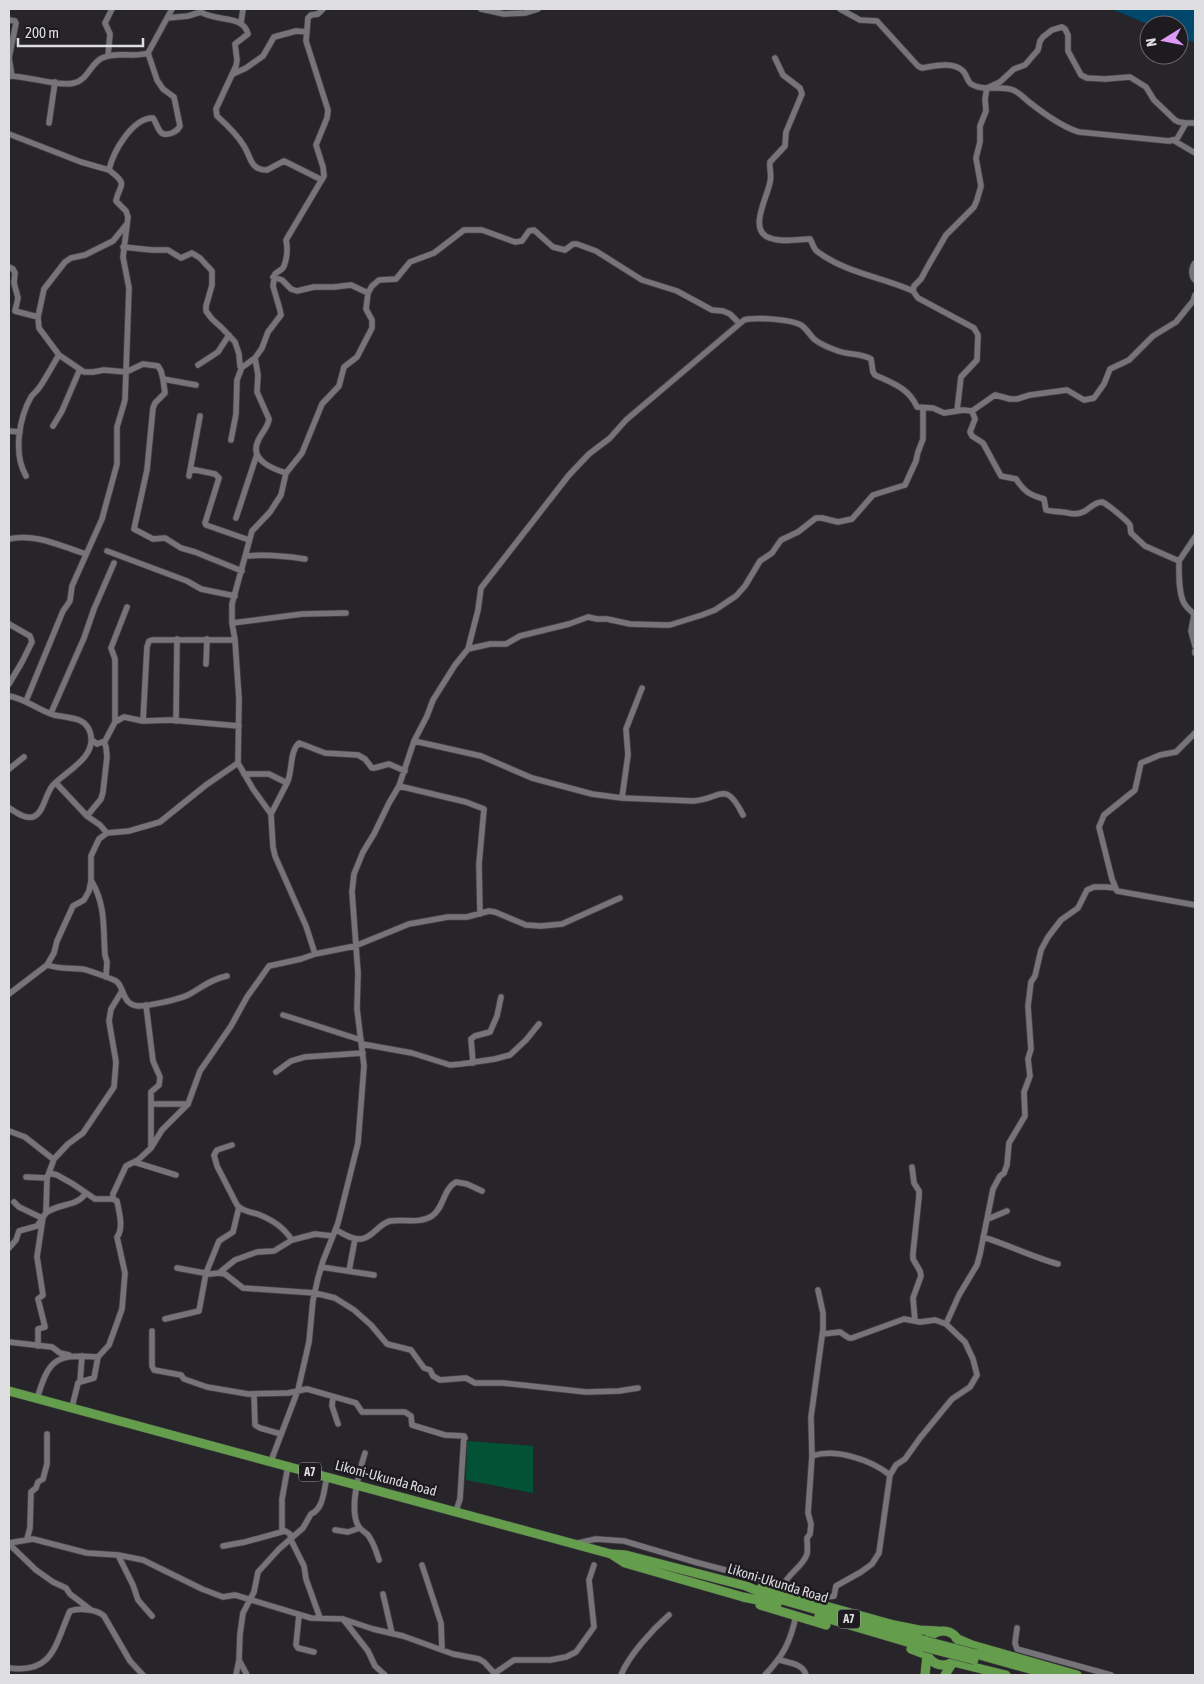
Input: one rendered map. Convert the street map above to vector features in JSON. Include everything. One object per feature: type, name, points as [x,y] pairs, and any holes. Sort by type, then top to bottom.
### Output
[{"type":"highway","name":"Likoni-Ukunda Road","points":[[9,1391],[611,1554],[626,1555],[746,1586],[772,1600],[924,1648],[1030,1675]]},
{"type":"highway","name":"Likoni-Ukunda Road","points":[[611,1554],[624,1563],[743,1597],[772,1600],[1052,1675]]},
{"type":"highway","points":[[746,1586],[769,1590],[919,1630],[948,1632],[972,1645],[1077,1675]]},
{"type":"highway","points":[[743,1597],[763,1606],[927,1655],[931,1661],[940,1665],[947,1665],[953,1662],[1006,1675]]},
{"type":"highway","points":[[925,1675],[928,1639],[938,1631]]},
{"type":"highway","points":[[945,1675],[960,1651],[956,1638]]},
{"type":"street","points":[[108,56],[110,34],[105,23],[112,9]]},
{"type":"street","points":[[109,170],[127,133],[143,120],[153,118],[158,132],[165,135],[176,132],[180,128],[174,97],[163,89],[157,80],[148,53],[172,9]]},
{"type":"street","points":[[241,23],[243,9]]},
{"type":"street","points":[[231,440],[236,414],[237,380],[242,367],[255,358],[262,348],[268,332],[281,315],[273,286],[273,277],[284,267],[288,250],[287,239],[322,180],[324,172],[316,145],[328,113],[322,87],[306,41],[310,16],[318,14],[323,9]]},
{"type":"street","points":[[481,9],[504,14],[525,13],[538,9]]},
{"type":"street","points":[[840,9],[860,20],[877,21],[918,66],[922,68],[947,65],[956,67],[962,70],[969,82],[987,88],[1007,88],[1018,93],[1056,121],[1079,132],[1173,140],[1177,139],[1186,123]]},
{"type":"street","points":[[167,18],[188,16],[201,12],[211,18],[236,20],[241,23],[248,34],[235,44],[237,60],[233,74],[218,104],[216,114],[244,145],[250,162],[259,169],[267,170],[284,161],[322,180]]},
{"type":"street","points":[[9,20],[16,23],[9,58],[11,76],[71,84],[80,81],[98,60],[108,56],[148,53]]},
{"type":"street","points":[[987,88],[1000,82],[1014,69],[1022,68],[1038,50],[1043,37],[1052,30],[1062,27],[1068,35],[1068,51],[1081,75],[1087,78],[1105,79],[1130,77],[1146,87],[1154,100],[1175,120],[1178,122],[1195,123]]},
{"type":"street","points":[[233,74],[246,68],[263,56],[274,37],[296,31],[307,32]]},
{"type":"street","points":[[775,58],[782,73],[800,88],[802,94],[786,132],[785,146],[770,162],[771,180],[759,215],[759,223],[763,234],[771,239],[780,240],[810,239],[817,252],[848,269],[913,291],[918,298],[974,328],[978,335],[978,360],[961,377],[957,411]]},
{"type":"street","points":[[49,123],[55,82]]},
{"type":"street","points":[[913,291],[914,286],[922,279],[946,236],[974,207],[977,200],[981,186],[976,158],[980,142],[980,126],[986,111],[985,99],[987,88]]},
{"type":"street","points":[[9,134],[81,162],[109,170],[121,181],[122,184],[116,201],[127,214],[123,247],[129,288],[125,400],[116,427],[117,464],[102,519],[72,586],[70,601],[63,611],[26,701]]},
{"type":"street","points":[[1173,140],[1195,152]]},
{"type":"street","points":[[126,226],[113,241],[85,255],[71,258],[64,262],[44,289],[38,316],[39,328],[59,355],[88,372],[104,370],[126,372],[143,364],[158,366],[162,371],[165,393],[154,403],[147,470],[134,527],[153,539],[165,538],[190,552],[195,552],[242,571]]},
{"type":"street","points":[[271,814],[238,763],[239,726],[232,604],[249,540],[255,526],[270,512],[281,495],[286,473],[302,453],[322,404],[339,386],[344,367],[357,357],[372,328],[372,320],[366,309],[368,293],[375,282],[383,279],[396,279],[410,262],[434,252],[464,230],[482,230],[511,242],[518,242],[522,241],[529,231],[534,230],[554,247],[565,250],[573,244],[577,244],[596,251],[642,280],[677,291],[712,310],[730,314],[739,323]]},
{"type":"street","points":[[123,247],[158,251],[168,250],[181,258],[192,253],[210,267],[213,272],[212,285],[206,306],[208,314],[230,335],[236,346],[239,354],[239,364],[242,367]]},
{"type":"street","points":[[1195,263],[1192,269],[1195,280]]},
{"type":"street","points":[[9,267],[15,273],[14,283],[18,296],[15,311],[38,316]]},
{"type":"street","points":[[273,277],[282,280],[291,289],[297,291],[314,287],[351,285],[368,293]]},
{"type":"street","points":[[271,1461],[298,1390],[309,1342],[315,1293],[321,1267],[335,1233],[358,1143],[364,1084],[362,1042],[357,1009],[358,973],[352,892],[354,874],[363,852],[399,786],[414,741],[437,693],[468,648],[478,610],[481,588],[569,475],[588,454],[610,438],[626,420],[729,334],[739,323],[751,318],[799,324],[817,341],[830,348],[850,354],[868,356],[872,359],[875,375],[909,393],[917,407],[932,408],[944,413],[972,411],[995,396],[1018,399],[1030,395],[1067,390],[1084,400],[1094,398],[1104,384],[1110,369],[1129,360],[1153,336],[1176,322],[1194,300]]},
{"type":"street","points":[[198,365],[218,352],[230,335]]},
{"type":"street","points":[[26,476],[22,469],[19,452],[23,414],[29,401],[59,355]]},
{"type":"street","points":[[255,358],[258,379],[257,392],[270,419],[257,442],[257,454],[265,465],[286,473]]},
{"type":"street","points":[[53,426],[62,411],[80,369]]},
{"type":"street","points":[[164,380],[196,385]]},
{"type":"street","points":[[468,648],[490,644],[506,644],[520,636],[569,624],[588,617],[596,619],[607,618],[630,624],[670,625],[715,610],[736,596],[745,586],[760,561],[772,553],[781,540],[798,532],[816,518],[838,522],[852,519],[873,495],[905,485],[916,461],[922,440],[923,408]]},
{"type":"street","points":[[972,411],[975,419],[970,432],[972,436],[983,443],[1001,476],[1016,479],[1022,489],[1044,499],[1046,510],[1072,515],[1084,512],[1097,503],[1103,502],[1126,520],[1130,525],[1131,533],[1145,546],[1179,561]]},
{"type":"street","points":[[200,416],[190,473],[214,474],[219,478],[205,523],[206,525],[249,540]]},
{"type":"street","points":[[9,431],[20,432]]},
{"type":"street","points":[[236,518],[257,454]]},
{"type":"street","points":[[9,539],[19,537],[46,540],[86,554]]},
{"type":"street","points":[[1195,537],[1179,561],[1181,594],[1185,606],[1192,610],[1194,615],[1191,631],[1195,646]]},
{"type":"street","points":[[107,551],[187,581],[201,589],[235,596]]},
{"type":"street","points":[[246,556],[295,556],[305,559]]},
{"type":"street","points":[[51,714],[114,563]]},
{"type":"street","points":[[9,808],[26,818],[38,815],[47,794],[56,783],[79,765],[96,743],[107,739],[115,722],[115,659],[111,650],[127,607]]},
{"type":"street","points":[[232,623],[293,615],[346,613]]},
{"type":"street","points":[[9,624],[30,636],[32,642],[9,684]]},
{"type":"street","points":[[206,664],[207,639]]},
{"type":"street","points":[[176,721],[177,640]]},
{"type":"street","points":[[143,722],[147,647],[149,641],[235,640]]},
{"type":"street","points":[[622,798],[628,755],[626,729],[642,688]]},
{"type":"street","points":[[9,696],[26,701],[51,714],[82,721],[89,729],[96,743],[106,746],[108,757],[104,792],[101,799],[87,816]]},
{"type":"street","points":[[115,722],[124,717],[143,722],[176,721],[239,726]]},
{"type":"street","points":[[1115,888],[1100,834],[1100,823],[1111,809],[1135,790],[1141,763],[1160,755],[1176,752],[1195,733]]},
{"type":"street","points":[[414,741],[481,756],[532,778],[602,796],[699,801],[717,794],[726,794],[737,802],[744,815]]},
{"type":"street","points":[[314,954],[306,926],[272,847],[271,814],[291,772],[295,748],[299,743],[325,753],[358,755],[372,768],[389,764],[405,771]]},
{"type":"street","points":[[9,769],[24,757]]},
{"type":"street","points":[[9,994],[47,964],[54,953],[57,941],[72,908],[84,900],[89,891],[91,856],[97,842],[107,833],[129,831],[160,822],[206,785],[238,763]]},
{"type":"street","points":[[244,774],[269,774],[287,783]]},
{"type":"street","points":[[56,783],[87,816],[100,825],[107,833]]},
{"type":"street","points":[[399,786],[466,802],[484,809],[478,878],[480,914]]},
{"type":"street","points":[[91,881],[97,891],[103,909],[107,962],[106,977]]},
{"type":"street","points":[[946,1324],[959,1296],[977,1265],[993,1189],[1007,1165],[1009,1143],[1025,1116],[1024,1092],[1030,1076],[1028,1059],[1031,1041],[1028,1006],[1032,982],[1041,950],[1048,937],[1060,920],[1078,908],[1087,890],[1094,887],[1106,886],[1115,888],[1120,892],[1195,905]]},
{"type":"street","points":[[113,1199],[126,1166],[151,1148],[162,1130],[188,1104],[200,1071],[231,1026],[266,968],[314,954],[355,946],[409,924],[448,916],[467,917],[490,911],[526,925],[556,926],[569,922],[620,898]]},
{"type":"street","points":[[47,964],[66,969],[84,970],[106,977],[117,982],[123,995],[132,1004],[146,1006],[188,995],[213,980],[227,976]]},
{"type":"street","points":[[38,1346],[38,1329],[45,1327],[38,1303],[38,1298],[43,1295],[37,1257],[44,1216],[48,1172],[53,1160],[68,1144],[83,1133],[114,1087],[116,1062],[108,1021],[111,1009],[122,991]]},
{"type":"street","points":[[473,1062],[471,1040],[475,1036],[490,1032],[497,1016],[501,997]]},
{"type":"street","points":[[146,1006],[153,1061],[160,1077],[159,1085],[151,1092],[151,1148]]},
{"type":"street","points":[[283,1015],[362,1042],[450,1064],[473,1062],[510,1054],[526,1040],[539,1024]]},
{"type":"street","points":[[276,1072],[291,1061],[304,1057],[363,1054]]},
{"type":"street","points":[[152,1104],[188,1104]]},
{"type":"street","points":[[9,1131],[32,1142],[53,1160]]},
{"type":"street","points":[[165,1319],[199,1311],[206,1273],[219,1241],[233,1232],[239,1208],[220,1173],[214,1155],[217,1150],[232,1145]]},
{"type":"street","points":[[134,1162],[176,1175]]},
{"type":"street","points":[[912,1167],[914,1183],[919,1191],[920,1198],[912,1253],[921,1276],[914,1298],[915,1321]]},
{"type":"street","points":[[26,1177],[57,1175],[95,1199],[113,1199],[117,1201],[120,1220],[120,1233],[117,1237],[124,1262],[125,1280],[122,1309],[109,1345],[98,1357],[94,1378],[80,1382]]},
{"type":"street","points":[[219,1273],[235,1260],[257,1252],[274,1251],[292,1240],[315,1234],[335,1233],[355,1239],[369,1237],[380,1226],[389,1221],[420,1220],[432,1216],[437,1212],[450,1187],[456,1182],[467,1184],[482,1191]]},
{"type":"street","points":[[9,1248],[19,1232],[37,1226],[54,1207],[82,1200],[85,1194]]},
{"type":"street","points":[[14,1202],[19,1207],[44,1216]]},
{"type":"street","points":[[239,1208],[280,1225],[292,1240]]},
{"type":"street","points":[[988,1219],[1007,1211]]},
{"type":"street","points":[[983,1237],[1005,1244],[1030,1256],[1058,1264]]},
{"type":"street","points":[[349,1271],[355,1239]]},
{"type":"street","points":[[321,1267],[374,1275]]},
{"type":"street","points":[[177,1268],[225,1274],[243,1288],[315,1293],[335,1298],[350,1307],[371,1325],[387,1344],[411,1350],[424,1368],[430,1370],[432,1376],[440,1380],[464,1380],[466,1378],[475,1383],[503,1383],[586,1392],[638,1388]]},
{"type":"street","points":[[783,1586],[807,1553],[807,1538],[810,1534],[811,1524],[808,1513],[812,1456],[810,1417],[823,1334],[823,1313],[818,1290]]},
{"type":"street","points":[[576,1544],[596,1538],[624,1541],[827,1597],[834,1596],[836,1586],[862,1572],[872,1564],[879,1553],[890,1475],[896,1465],[905,1459],[952,1399],[970,1388],[976,1375],[968,1346],[946,1324],[935,1320],[920,1322],[904,1319],[852,1338],[840,1332],[823,1334]]},
{"type":"street","points":[[152,1331],[153,1370],[181,1375],[184,1379],[212,1388],[254,1394],[288,1393],[307,1389],[356,1404],[362,1412],[405,1412],[411,1416],[412,1425],[445,1436],[465,1437],[460,1499],[456,1511]]},
{"type":"street","points":[[9,1342],[52,1347],[73,1356]]},
{"type":"street","points":[[37,1399],[47,1370],[63,1358],[73,1356],[98,1357]]},
{"type":"street","points":[[72,1407],[78,1383],[80,1382],[82,1356]]},
{"type":"street","points":[[254,1394],[255,1425],[281,1434]]},
{"type":"street","points":[[333,1397],[332,1406],[338,1424]]},
{"type":"street","points":[[27,1539],[30,1528],[31,1492],[36,1488],[37,1482],[43,1480],[47,1464],[47,1434]]},
{"type":"street","points":[[365,1453],[356,1484],[356,1514],[360,1528],[374,1545],[379,1560]]},
{"type":"street","points":[[812,1456],[822,1453],[853,1457],[890,1475]]},
{"type":"street","points":[[288,1466],[281,1511],[282,1529],[290,1534],[304,1566],[306,1579],[320,1618]]},
{"type":"street","points":[[236,1675],[243,1613],[250,1600],[259,1570],[303,1528],[321,1504],[327,1476]]},
{"type":"street","points":[[335,1530],[348,1532],[360,1528]]},
{"type":"street","points":[[223,1546],[285,1531]]},
{"type":"street","points":[[9,1543],[33,1539],[87,1553],[118,1555],[143,1560],[186,1582],[223,1597],[235,1595],[299,1615],[343,1619],[373,1629],[392,1632],[459,1656],[479,1659],[495,1674],[514,1660],[550,1660],[566,1657],[576,1652],[594,1627],[589,1580],[594,1565]]},
{"type":"street","points":[[9,1543],[36,1570],[53,1582],[66,1588],[70,1594],[91,1610]]},
{"type":"street","points":[[118,1555],[133,1585],[138,1600],[152,1616]]},
{"type":"street","points":[[422,1565],[441,1623],[442,1649]]},
{"type":"street","points":[[383,1594],[392,1632]]},
{"type":"street","points":[[9,1668],[23,1672],[51,1655],[70,1611],[91,1610],[104,1616],[130,1661],[142,1675]]},
{"type":"street","points":[[299,1615],[296,1645],[298,1648],[314,1652]]},
{"type":"street","points":[[621,1675],[631,1657],[652,1630],[669,1615]]},
{"type":"street","points":[[765,1675],[780,1660],[791,1637],[796,1616]]},
{"type":"street","points":[[343,1619],[368,1652],[375,1666],[385,1675]]},
{"type":"street","points":[[1017,1628],[1015,1643],[1017,1649],[1110,1675]]},
{"type":"street","points":[[239,1660],[247,1675]]},
{"type":"street","points":[[780,1660],[800,1666],[806,1675]]},
{"type":"green space","points":[[467,1441],[533,1446],[533,1493],[466,1480]]},
{"type":"water","points":[[1111,9],[1195,9],[1195,43],[1189,40],[1189,15],[1139,15],[1139,20]]}]
